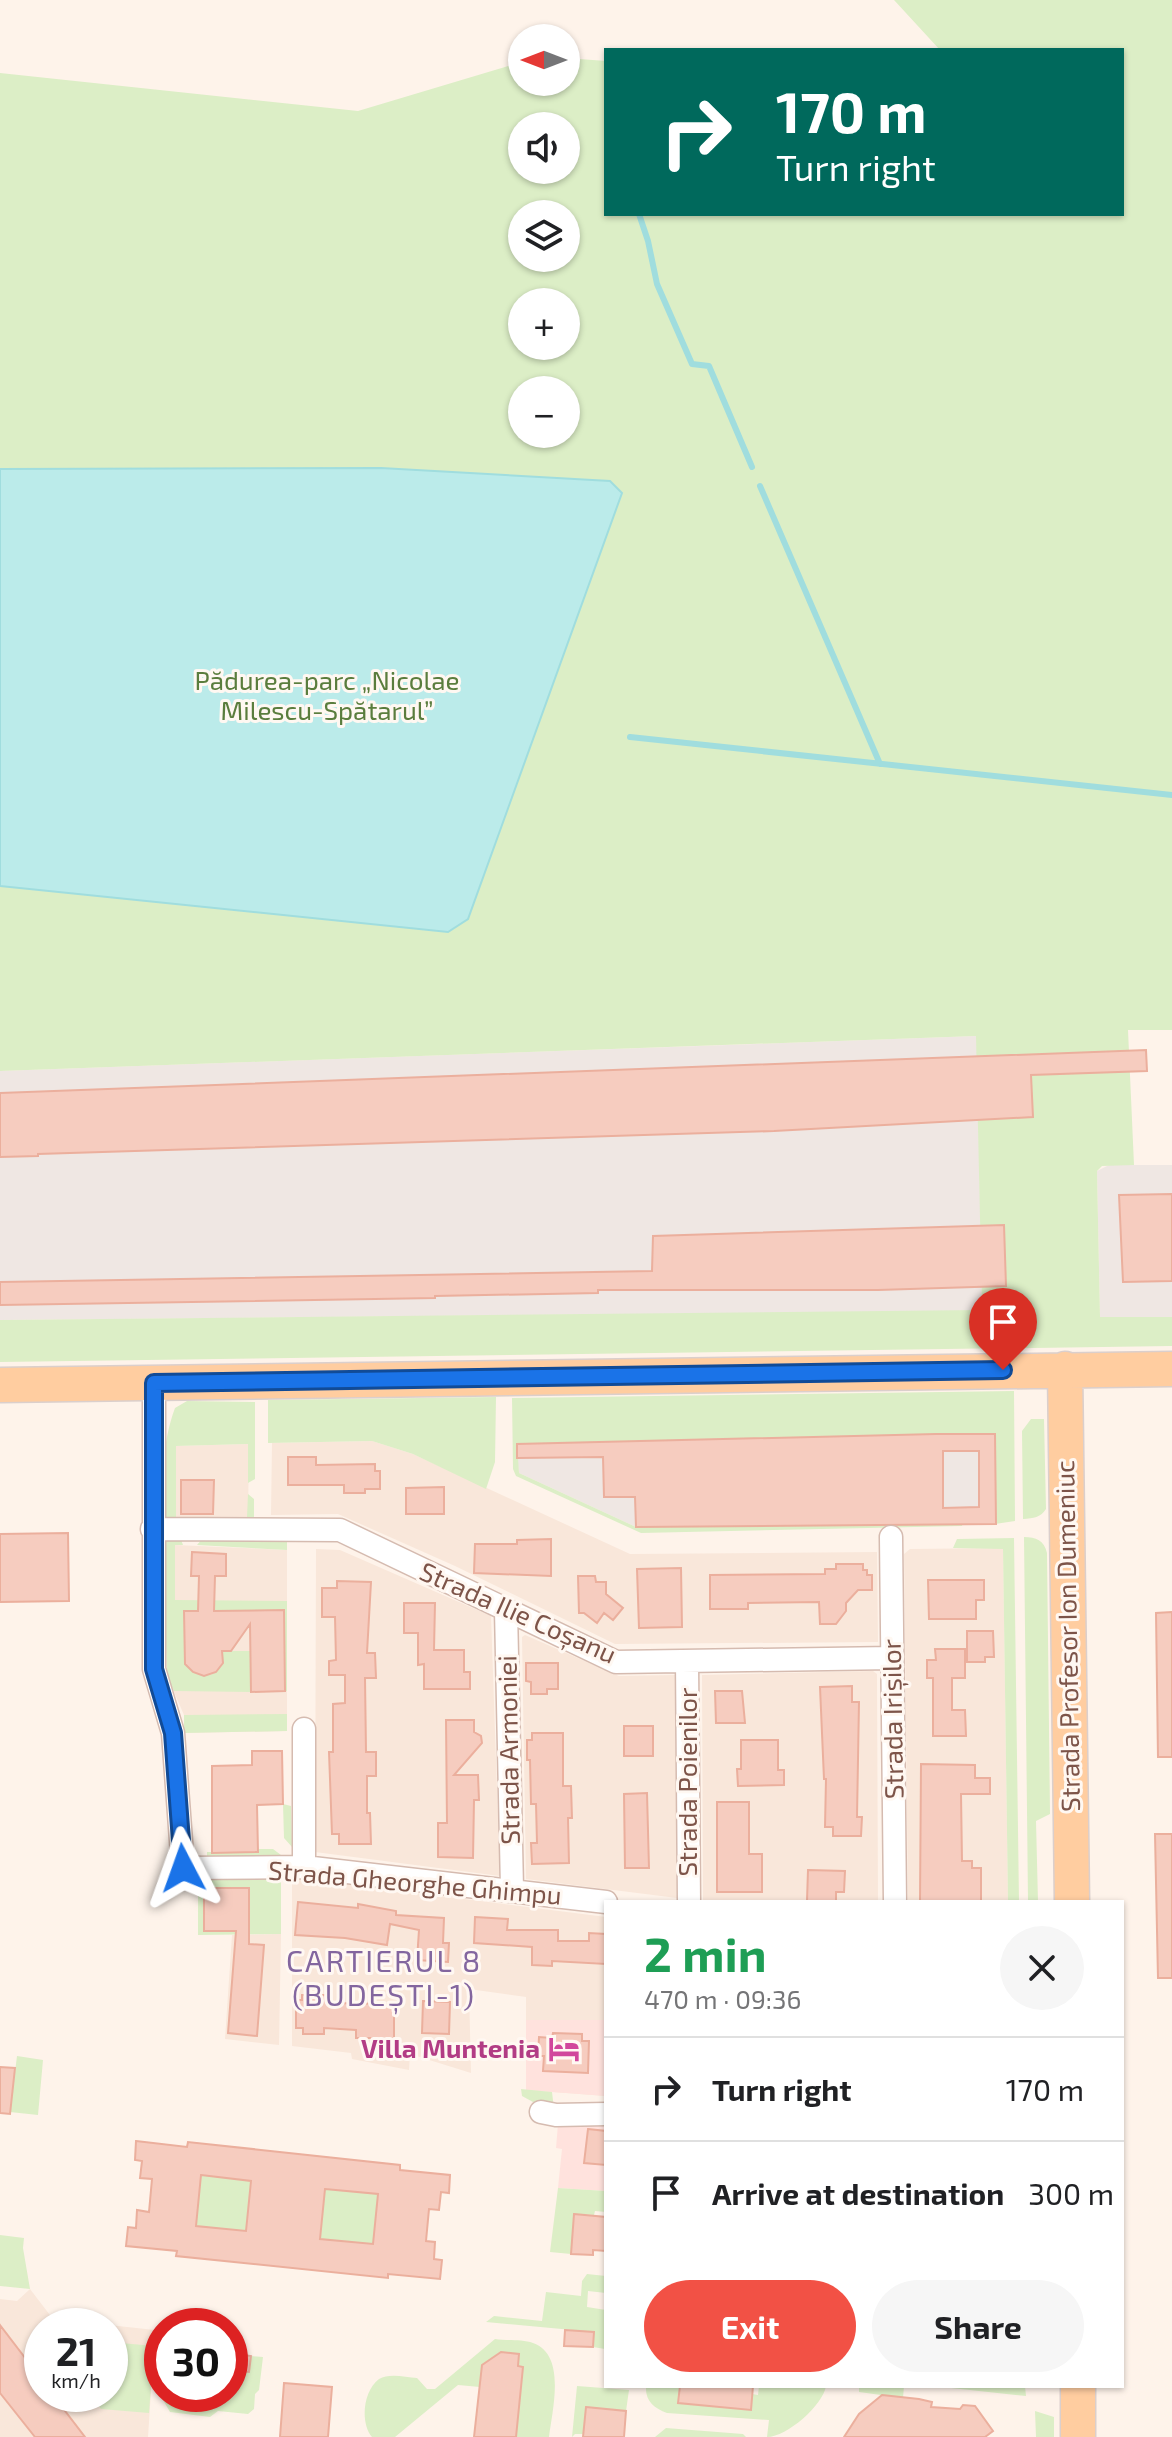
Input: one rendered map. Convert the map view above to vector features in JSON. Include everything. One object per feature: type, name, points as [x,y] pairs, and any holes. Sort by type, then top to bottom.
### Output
[{"type":"main road","name":"Strada Profesor Ion Dumeniuc","points":[[1065,1369],[1072,1900]]},
{"type":"main road","points":[[0,1385],[1172,1369]]},
{"type":"main road","points":[[1078,2388],[1078,2437]]},
{"type":"street","name":"Strada Gheorghe Ghimpu","points":[[154,1383],[154,1669],[173,1733],[183,1868],[304,1867],[604,1902]]},
{"type":"street","name":"Strada Ilie Coșanu","points":[[152,1529],[340,1530],[616,1662],[892,1658]]},
{"type":"street","name":"Strada Irișilor","points":[[891,1537],[895,1900]]},
{"type":"street","name":"Strada Armoniei","points":[[506,1610],[512,1889]]},
{"type":"street","name":"Strada Poienilor","points":[[687,1661],[689,1900]]},
{"type":"street","points":[[304,1729],[304,1867]]},
{"type":"street","points":[[541,2112],[556,2115],[604,2114]]},
{"type":"shaded area","points":[[977,1036],[982,1311],[0,1320],[0,1071]]},
{"type":"shaded area","points":[[1109,1165],[1172,1165],[1172,1317],[1100,1317],[1097,1171]]},
{"type":"shaded area","points":[[995,1434],[995,1524],[636,1527],[519,1473],[517,1458],[517,1444]]},
{"type":"shaded area","points":[[372,1441],[413,1454],[630,1554],[877,1552],[878,1642],[615,1644],[455,1566],[338,1514],[271,1515],[272,1443]]},
{"type":"shaded area","points":[[249,1444],[248,1517],[176,1518],[176,1446]]},
{"type":"shaded area","points":[[175,1545],[287,1550],[287,1731],[184,1733],[184,1715],[167,1676],[175,1600]]},
{"type":"shaded area","points":[[1003,1548],[1008,1900],[908,1900],[904,1554],[910,1549]]},
{"type":"shaded area","points":[[316,1549],[340,1550],[491,1616],[500,1876],[315,1852]]},
{"type":"shaded area","points":[[525,1635],[619,1676],[675,1675],[677,1898],[526,1879],[522,1637]]},
{"type":"shaded area","points":[[873,1671],[877,1674],[878,1900],[703,1900],[702,1675]]},
{"type":"shaded area","points":[[292,1877],[604,1917],[604,2096],[526,2090],[526,1997],[469,1989],[471,2073],[410,2054],[409,2070],[352,2059],[351,2053],[292,2046]]},
{"type":"shaded area","points":[[281,1934],[279,2045],[225,2039],[232,1935]]},
{"type":"shaded area","points":[[526,2020],[604,2020],[604,2096],[526,2090]]},
{"type":"shaded area","points":[[558,2124],[604,2124],[604,2191],[558,2188],[562,2149],[556,2148]]},
{"type":"shaded area","points":[[30,2289],[45,2308],[24,2308],[24,2412],[128,2412],[128,2327],[144,2329],[144,2412],[150,2412],[148,2437],[0,2437],[0,2299],[17,2301]]},
{"type":"green space","name":"Pădurea-parc „Nicolae Milescu-Spătarul”","points":[[894,0],[1172,0],[1172,1030],[1128,1030],[1134,1165],[1102,1166],[1097,1171],[1100,1317],[1172,1317],[1172,1346],[0,1362],[0,1320],[982,1310],[976,1036],[0,1071],[0,73],[358,111],[508,66],[508,96],[580,96],[580,59],[604,61],[604,216],[1124,216],[1124,48],[938,48]]},
{"type":"green space","points":[[1014,1391],[1015,1521],[995,1524],[995,1434],[517,1444],[519,1473],[636,1527],[963,1523],[962,1526],[641,1533],[516,1476],[513,1469],[512,1398]]},
{"type":"green space","points":[[496,1397],[495,1462],[486,1489],[413,1454],[372,1441],[268,1443],[268,1400]]},
{"type":"green space","points":[[187,1401],[255,1402],[255,1479],[248,1483],[248,1444],[176,1446],[176,1517],[247,1517],[248,1494],[254,1499],[254,1518],[248,1521],[167,1522],[161,1518],[167,1435],[175,1408]]},
{"type":"green space","points":[[1031,1419],[1044,1419],[1046,1509],[1036,1517],[1023,1519],[1022,1431]]},
{"type":"green space","points":[[180,1537],[183,1545],[175,1545],[175,1600],[287,1601],[287,1691],[284,1610],[184,1611],[185,1664],[198,1674],[210,1675],[219,1667],[222,1651],[251,1651],[251,1692],[174,1691],[167,1676],[163,1538]]},
{"type":"green space","points":[[1024,1537],[1039,1540],[1047,1553],[1050,1814],[1036,1821],[1038,1900],[1028,1900]]},
{"type":"green space","points":[[203,1538],[287,1542],[287,1550],[197,1545]]},
{"type":"green space","points":[[1014,1538],[1019,1900],[1008,1900],[1003,1549],[953,1548],[957,1539]]},
{"type":"green space","points":[[287,1714],[287,1731],[184,1733],[184,1715]]},
{"type":"green space","points":[[283,1804],[291,1806],[292,1847],[284,1838]]},
{"type":"green space","points":[[258,1849],[273,1849],[285,1858],[207,1858],[207,1852],[257,1852]]},
{"type":"green space","points":[[281,1878],[281,1934],[198,1935],[198,1880]],"holes":[[[204,1888],[249,1888],[249,1931]]]},
{"type":"green space","points":[[17,2056],[43,2060],[38,2115],[10,2112]]},
{"type":"green space","points":[[521,2089],[552,2092],[554,2109],[544,2108],[522,2096]]},
{"type":"green space","points":[[201,2175],[251,2181],[246,2231],[196,2226]]},
{"type":"green space","points":[[558,2188],[604,2191],[604,2212],[595,2211],[594,2215],[574,2214],[571,2254],[550,2252]]},
{"type":"green space","points":[[325,2189],[378,2194],[373,2244],[320,2239]]},
{"type":"green space","points":[[0,2235],[24,2238],[30,2289],[0,2286]]},
{"type":"green space","points":[[587,2274],[604,2276],[604,2293],[588,2291],[587,2307],[604,2310],[604,2349],[593,2347],[594,2332],[486,2322],[494,2316],[542,2321],[546,2292],[581,2296],[582,2281]]},
{"type":"green space","points":[[495,2339],[533,2343],[544,2349],[550,2359],[555,2385],[549,2437],[516,2437],[523,2367],[518,2366],[519,2354],[500,2352],[482,2365],[480,2387],[458,2385],[395,2437],[372,2437],[366,2424],[365,2407],[369,2391],[379,2379],[392,2376],[417,2378],[427,2389],[435,2389]]},
{"type":"green space","points":[[128,2344],[144,2345],[144,2412],[149,2413],[128,2411]]},
{"type":"green space","points":[[251,2356],[263,2357],[254,2409],[248,2414],[228,2412],[248,2412]]},
{"type":"green space","points":[[577,2386],[629,2390],[626,2411],[586,2407],[583,2434],[572,2437]]},
{"type":"green space","points":[[646,2388],[680,2388],[679,2403],[750,2410],[752,2394],[758,2395],[759,2388],[825,2388],[803,2419],[784,2432],[767,2437],[769,2420],[667,2413],[658,2409],[647,2396]]},
{"type":"green space","points":[[859,2388],[904,2388],[903,2398],[859,2392]]},
{"type":"green space","points":[[951,2388],[1025,2388],[1026,2396]]},
{"type":"green space","points":[[1035,2411],[1054,2417],[1054,2437],[1036,2437]]},
{"type":"green space","points":[[170,2412],[217,2412],[210,2417]]},
{"type":"green space","points":[[666,2428],[743,2434],[746,2437],[655,2437]]},
{"type":"water","points":[[381,468],[610,481],[622,493],[468,919],[448,932],[0,886],[0,469]]},
{"type":"building","points":[[1146,1050],[1147,1071],[1031,1075],[1033,1117],[774,1131],[0,1157],[0,1093]]},
{"type":"building","points":[[1172,1194],[1172,1281],[1123,1282],[1119,1195]]},
{"type":"building","points":[[1004,1225],[1006,1286],[878,1290],[598,1290],[598,1293],[435,1298],[0,1305],[0,1282],[652,1271],[653,1236]]},
{"type":"building","points":[[995,1434],[996,1524],[636,1527],[635,1497],[604,1497],[603,1457],[517,1458],[517,1444]],"holes":[[[943,1451],[979,1451],[979,1507],[943,1508]]]},
{"type":"building","points":[[288,1457],[316,1457],[316,1465],[375,1464],[375,1471],[380,1471],[380,1489],[344,1493],[344,1485],[288,1485]]},
{"type":"building","points":[[181,1480],[214,1480],[213,1514],[181,1514]]},
{"type":"building","points":[[444,1487],[444,1514],[406,1514],[406,1488]]},
{"type":"building","points":[[68,1533],[69,1601],[0,1602],[0,1534]]},
{"type":"building","points":[[551,1539],[551,1576],[474,1573],[475,1544],[517,1544],[517,1540]]},
{"type":"building","points":[[192,1552],[226,1554],[226,1576],[215,1576],[214,1611],[284,1610],[285,1691],[251,1692],[250,1624],[231,1651],[222,1651],[223,1663],[216,1672],[204,1676],[193,1672],[185,1664],[184,1611],[198,1611],[199,1576],[191,1576]]},
{"type":"building","points":[[836,1564],[863,1564],[867,1575],[872,1575],[872,1590],[858,1590],[846,1603],[846,1611],[836,1624],[820,1624],[819,1602],[748,1603],[748,1609],[710,1609],[710,1575],[825,1574],[825,1569],[836,1569]]},
{"type":"building","points":[[681,1568],[682,1627],[639,1628],[637,1569]]},
{"type":"building","points":[[578,1576],[595,1576],[596,1582],[606,1582],[606,1594],[623,1608],[613,1620],[604,1613],[597,1623],[584,1613],[579,1613]]},
{"type":"building","points":[[928,1580],[984,1580],[984,1600],[976,1600],[976,1619],[929,1619]]},
{"type":"building","points":[[337,1581],[371,1582],[367,1653],[375,1653],[376,1678],[365,1678],[366,1752],[376,1752],[376,1776],[367,1776],[371,1844],[339,1844],[339,1834],[332,1834],[329,1752],[333,1752],[333,1704],[345,1703],[345,1675],[329,1675],[329,1661],[336,1660],[335,1617],[322,1617],[322,1588],[337,1588]]},
{"type":"building","points":[[404,1603],[435,1603],[434,1650],[464,1650],[464,1672],[470,1672],[470,1689],[424,1689],[424,1664],[418,1665],[418,1633],[404,1633]]},
{"type":"building","points":[[1172,1612],[1172,1757],[1158,1757],[1156,1613]]},
{"type":"building","points":[[967,1631],[993,1631],[994,1657],[985,1657],[985,1662],[967,1662]]},
{"type":"building","points":[[935,1649],[965,1649],[965,1678],[952,1678],[952,1710],[965,1710],[966,1736],[933,1736],[933,1678],[927,1678],[927,1660],[936,1660]]},
{"type":"building","points":[[526,1663],[558,1663],[558,1689],[547,1689],[547,1694],[531,1694],[531,1682],[526,1681]]},
{"type":"building","points":[[852,1686],[852,1702],[859,1702],[857,1817],[862,1817],[861,1836],[833,1836],[833,1827],[825,1827],[826,1779],[820,1687]]},
{"type":"building","points":[[715,1691],[742,1691],[745,1723],[716,1723]]},
{"type":"building","points":[[446,1720],[474,1720],[474,1732],[481,1736],[482,1743],[454,1775],[478,1775],[479,1800],[474,1800],[473,1858],[438,1857],[438,1823],[447,1823]]},
{"type":"building","points":[[624,1726],[653,1726],[653,1756],[624,1756]]},
{"type":"building","points":[[532,1733],[563,1733],[563,1786],[571,1786],[569,1863],[532,1864],[531,1843],[537,1843],[536,1804],[531,1804],[527,1740],[532,1740]]},
{"type":"building","points":[[741,1740],[778,1740],[778,1770],[784,1770],[784,1785],[738,1786]]},
{"type":"building","points":[[252,1751],[282,1751],[283,1804],[257,1805],[258,1852],[212,1853],[212,1766],[252,1765]]},
{"type":"building","points":[[921,1764],[975,1765],[975,1778],[990,1778],[990,1794],[961,1794],[962,1861],[972,1861],[972,1868],[981,1868],[981,1900],[920,1900]]},
{"type":"building","points":[[647,1793],[649,1868],[625,1868],[624,1794]]},
{"type":"building","points":[[717,1802],[749,1802],[749,1854],[762,1854],[762,1892],[717,1892]]},
{"type":"building","points":[[1155,1834],[1172,1834],[1172,1978],[1158,1978]]},
{"type":"building","points":[[808,1870],[845,1871],[844,1892],[836,1892],[836,1900],[807,1900]]},
{"type":"building","points":[[204,1888],[249,1888],[249,1944],[264,1945],[257,2036],[228,2033],[236,1931],[204,1931]]},
{"type":"building","points":[[298,1902],[358,1908],[358,1904],[396,1911],[396,1915],[444,1918],[443,1943],[449,1943],[448,1962],[417,1960],[419,1930],[390,1924],[387,1945],[345,1938],[295,1935]]},
{"type":"building","points":[[475,1917],[508,1919],[507,1930],[558,1930],[558,1941],[589,1941],[589,1933],[604,1934],[604,1964],[552,1961],[552,1966],[532,1965],[532,1947],[474,1943]]},
{"type":"building","points":[[302,1995],[331,1995],[331,2003],[394,2004],[394,2038],[356,2038],[356,2030],[324,2028],[324,2034],[303,2034],[303,2028],[296,2028],[296,2000],[302,2000]]},
{"type":"building","points":[[423,2001],[450,2002],[449,2034],[422,2033]]},
{"type":"building","name":"Villa Muntenia","points":[[553,2033],[582,2034],[582,2041],[589,2041],[588,2073],[543,2071],[544,2056],[538,2056],[539,2037],[552,2038]]},
{"type":"building","points":[[0,2067],[15,2068],[10,2114],[0,2113]]},
{"type":"building","points":[[588,2129],[604,2131],[604,2165],[584,2163]]},
{"type":"building","points":[[136,2141],[187,2147],[188,2142],[400,2165],[400,2170],[450,2175],[449,2193],[441,2192],[439,2210],[429,2209],[426,2241],[435,2242],[434,2259],[442,2260],[440,2279],[388,2274],[388,2278],[176,2256],[177,2251],[126,2246],[128,2227],[136,2228],[137,2210],[149,2212],[152,2179],[140,2178],[142,2161],[135,2160]],"holes":[[[201,2175],[251,2181],[246,2231],[196,2226]],[[325,2189],[378,2194],[373,2244],[320,2239]]]},
{"type":"building","points":[[574,2214],[604,2217],[604,2251],[593,2250],[593,2255],[571,2254]]},
{"type":"building","points":[[0,2325],[24,2356],[24,2412],[66,2412],[85,2437],[35,2437],[0,2393]]},
{"type":"building","points":[[565,2330],[594,2332],[593,2347],[564,2346]]},
{"type":"building","points":[[501,2352],[519,2354],[518,2366],[523,2367],[516,2437],[474,2437],[482,2365]]},
{"type":"building","points":[[284,2383],[332,2387],[328,2437],[280,2437]]},
{"type":"building","points":[[680,2388],[753,2388],[751,2410],[678,2403]]},
{"type":"building","points":[[882,2395],[932,2402],[931,2407],[960,2409],[963,2405],[975,2406],[993,2431],[985,2437],[844,2437],[859,2414]]},
{"type":"building","points":[[586,2407],[626,2411],[624,2437],[583,2437]]},
{"type":"waterway","points":[[640,216],[657,284],[692,364],[709,366],[752,467]]},
{"type":"waterway","points":[[760,486],[880,764]]},
{"type":"waterway","points":[[630,737],[1172,795]]},
{"type":"place","name":"Villa Muntenia","points":[[564,2049]]},
{"type":"district","name":"CARTIERUL 8 (BUDEȘTI-1)","points":[[384,1979]]},
{"type":"route","points":[[183,1868],[173,1733],[154,1669],[154,1383],[1003,1370]]}]
